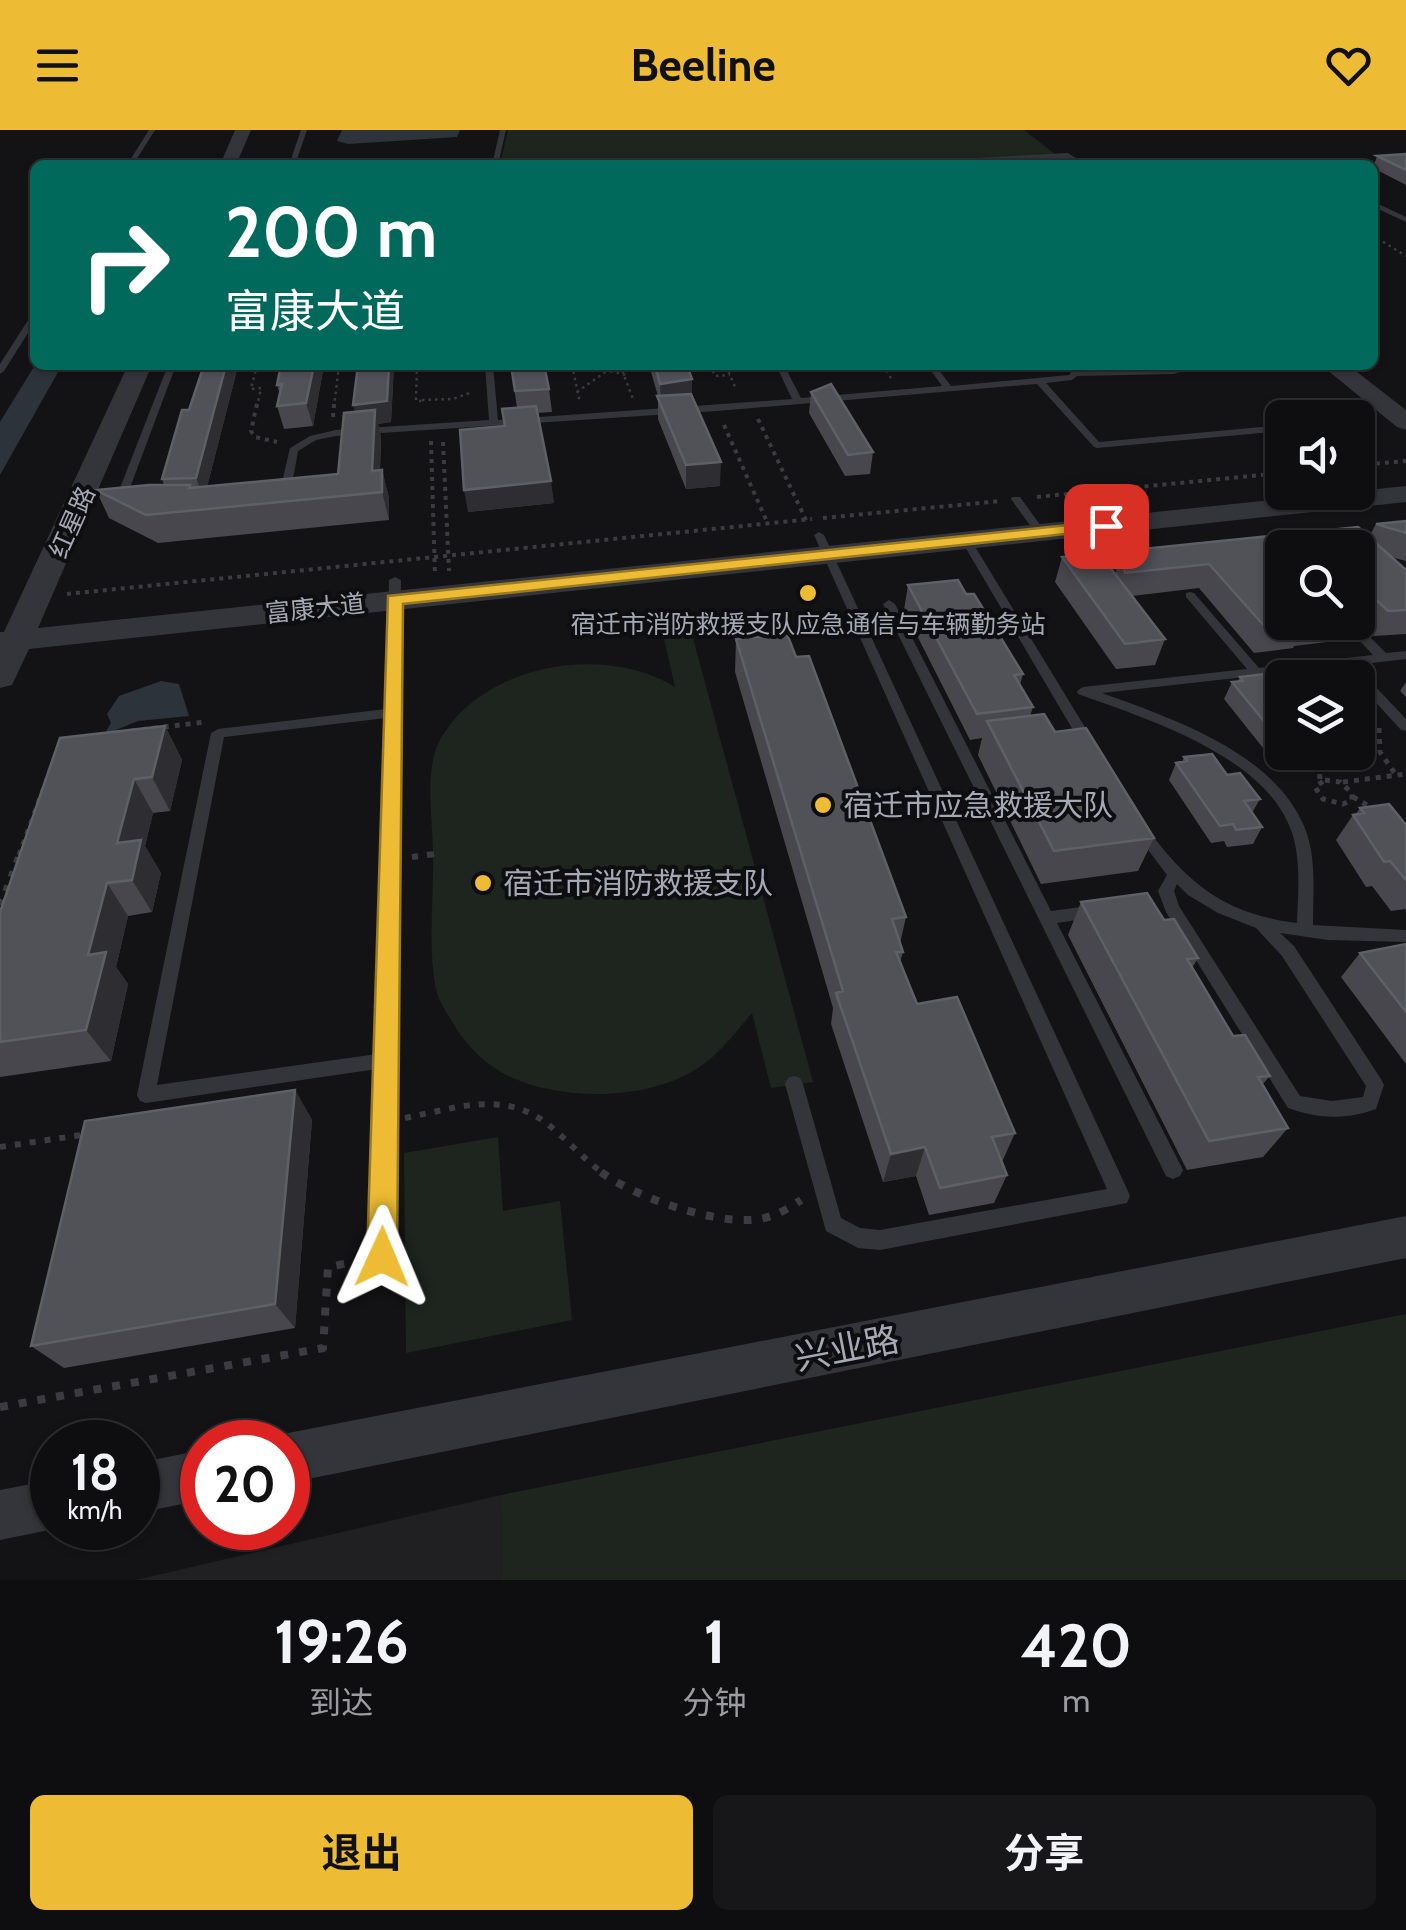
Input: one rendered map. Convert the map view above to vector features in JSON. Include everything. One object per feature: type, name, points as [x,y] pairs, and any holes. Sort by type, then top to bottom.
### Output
[{"type":"street","points":[[230,160],[243,130]]},
{"type":"street","points":[[1044,139],[1072,160]]},
{"type":"street","name":"红星路","points":[[0,678],[17,624],[138,370]]},
{"type":"street","points":[[1339,370],[1406,422]]},
{"type":"street","points":[[1375,478],[1406,475]]},
{"type":"street","name":"富康大道","points":[[395,590],[441,566],[818,536],[1265,490]]},
{"type":"street","name":"富康大道","points":[[17,624],[395,590],[818,536],[966,540],[1028,515],[1406,494]]},
{"type":"street","name":"兴业路","points":[[310,1454],[1406,1237]]},
{"type":"street","points":[[0,1515],[30,1509]]},
{"type":"lane","points":[[133,160],[152,130]]},
{"type":"lane","points":[[294,160],[304,130]]},
{"type":"lane","points":[[496,160],[502,130]]},
{"type":"lane","points":[[1378,197],[1406,211]]},
{"type":"lane","points":[[1378,206],[1406,220]]},
{"type":"lane","points":[[1391,212],[1406,211]]},
{"type":"lane","points":[[0,372],[30,324]]},
{"type":"lane","points":[[146,507],[132,504],[123,493],[170,370]]},
{"type":"lane","points":[[489,370],[494,423]]},
{"type":"lane","points":[[782,370],[798,402]]},
{"type":"lane","points":[[935,370],[949,389]]},
{"type":"lane","points":[[270,494],[288,480],[293,450],[331,434],[1039,382],[1062,380],[1075,370]]},
{"type":"lane","points":[[1125,370],[1177,370]]},
{"type":"lane","points":[[1039,382],[1096,446],[1265,430]]},
{"type":"lane","points":[[794,1084],[833,1224],[858,1238],[880,1240],[1120,1196],[818,536]]},
{"type":"lane","points":[[966,540],[1101,764]]},
{"type":"lane","points":[[382,1257],[395,590]]},
{"type":"lane","points":[[1190,595],[1256,672]]},
{"type":"lane","points":[[889,604],[970,748],[1046,918],[1173,1170]]},
{"type":"lane","points":[[1366,640],[1383,658]]},
{"type":"lane","points":[[1364,660],[1406,655]]},
{"type":"lane","points":[[1058,694],[1265,671]]},
{"type":"lane","points":[[1084,691],[1182,727],[1269,784],[1295,820],[1305,859],[1305,931]]},
{"type":"lane","points":[[1375,694],[1406,727]]},
{"type":"lane","points":[[386,1060],[146,1096],[218,732],[392,714]]},
{"type":"lane","points":[[1065,735],[1082,733]]},
{"type":"lane","points":[[1129,810],[1156,856],[1174,875],[1226,910],[1260,924],[1305,931],[1406,936]]},
{"type":"lane","points":[[1174,875],[1160,902],[1294,1102],[1314,1109],[1346,1110],[1370,1104],[1375,1085],[1288,952],[1260,924]]},
{"type":"lane","points":[[1046,918],[1117,908]]},
{"type":"path","points":[[1378,239],[1406,256]]},
{"type":"path","points":[[256,370],[251,389],[261,388],[251,431],[262,440],[305,442]]},
{"type":"path","points":[[331,434],[338,370]]},
{"type":"path","points":[[417,370],[416,401],[453,399],[491,387]]},
{"type":"path","points":[[573,370],[582,416]]},
{"type":"path","points":[[599,370],[626,375]]},
{"type":"path","points":[[578,392],[608,370]]},
{"type":"path","points":[[622,370],[637,412]]},
{"type":"path","points":[[712,370],[714,376],[730,374]]},
{"type":"path","points":[[422,400],[431,428],[441,566]]},
{"type":"path","points":[[752,405],[818,536]]},
{"type":"path","points":[[717,408],[768,524]]},
{"type":"path","points":[[431,428],[441,566]]},
{"type":"path","points":[[1375,464],[1406,461]]},
{"type":"path","points":[[17,624],[768,524],[818,536],[1028,515],[1265,476]]},
{"type":"path","points":[[125,734],[138,729],[213,722],[218,732]]},
{"type":"path","points":[[1379,725],[1380,752],[1396,775]]},
{"type":"path","points":[[0,905],[51,764],[62,754]]},
{"type":"path","points":[[1320,770],[1316,791],[1329,802],[1343,804],[1353,796]]},
{"type":"path","points":[[1320,781],[1406,774]]},
{"type":"path","points":[[1340,782],[1378,815]]},
{"type":"path","points":[[384,1122],[505,1101],[550,1124],[606,1176],[638,1194],[696,1215],[725,1220],[784,1214],[821,1180]]},
{"type":"path","points":[[0,1147],[105,1131]]},
{"type":"path","points":[[0,1408],[323,1348],[328,1267],[382,1257]]},
{"type":"shaded area","points":[[342,130],[460,130],[457,137],[348,144],[337,141]]},
{"type":"shaded area","points":[[508,130],[1024,130],[1055,154],[950,160],[501,160]]},
{"type":"shaded area","points":[[32,370],[59,370],[0,475],[0,422]]},
{"type":"shaded area","points":[[691,631],[813,1082],[771,1088],[752,1013],[705,1063],[659,1085],[590,1094],[521,1081],[478,1055],[454,1025],[436,990],[430,797],[434,754],[458,715],[483,694],[546,669],[580,664],[614,666],[675,687],[663,634]]},
{"type":"shaded area","points":[[161,681],[179,684],[189,716],[138,721],[104,735],[111,723],[107,714],[119,696]]},
{"type":"shaded area","points":[[498,1137],[503,1211],[560,1201],[572,1320],[406,1353],[404,1153]]},
{"type":"shaded area","points":[[1406,1314],[1406,1580],[502,1580],[501,1495]]},
{"type":"shaded area","points":[[501,1495],[502,1580],[136,1580],[265,1550],[310,1550],[310,1539]]},
{"type":"building","points":[[1406,154],[1406,170],[1377,156]]},
{"type":"building","points":[[202,370],[225,370],[196,478],[162,479],[182,410],[189,410]]},
{"type":"building","points":[[280,370],[313,370],[306,403],[277,406],[282,384],[277,385]]},
{"type":"building","points":[[357,370],[389,370],[387,401],[353,405]]},
{"type":"building","points":[[512,370],[545,370],[549,389],[515,391]]},
{"type":"building","points":[[656,370],[689,370],[692,379],[660,384]]},
{"type":"building","points":[[831,384],[873,452],[848,455],[811,392]]},
{"type":"building","points":[[691,394],[721,462],[686,465],[657,396]]},
{"type":"building","points":[[536,406],[551,481],[464,490],[460,430],[505,426],[502,409]]},
{"type":"building","points":[[375,410],[372,471],[382,470],[382,492],[146,515],[96,490],[149,485],[190,485],[189,488],[338,474],[344,413]]},
{"type":"building","points":[[1406,521],[1406,533],[1376,524]]},
{"type":"building","points":[[1265,536],[1265,627],[1209,564],[1125,573],[1122,551]]},
{"type":"building","points":[[1375,542],[1406,570],[1406,610],[1388,611],[1375,599]]},
{"type":"building","points":[[1099,553],[1165,639],[1125,644],[1062,557]]},
{"type":"building","points":[[958,580],[966,594],[974,594],[1023,674],[1014,675],[1033,707],[977,714],[908,585]]},
{"type":"building","points":[[787,634],[796,657],[809,656],[906,917],[892,919],[903,952],[896,952],[917,1004],[957,997],[1015,1133],[992,1137],[1007,1175],[940,1188],[925,1147],[891,1154],[836,993],[843,991],[736,639]]},
{"type":"building","points":[[1265,674],[1265,722],[1232,682],[1243,681],[1240,677]]},
{"type":"building","points":[[1044,714],[1055,732],[1086,728],[1154,838],[1054,851],[987,721]]},
{"type":"building","points":[[165,726],[152,777],[134,779],[117,843],[141,840],[132,880],[107,883],[88,955],[106,952],[86,1030],[0,1042],[0,912],[60,738]]},
{"type":"building","points":[[1212,754],[1227,775],[1240,773],[1260,799],[1244,801],[1262,827],[1236,830],[1233,824],[1220,826],[1176,763],[1187,761],[1184,757]]},
{"type":"building","points":[[1389,804],[1406,825],[1406,880],[1390,861],[1384,862],[1353,815],[1364,813],[1360,808]]},
{"type":"building","points":[[1147,893],[1164,920],[1174,919],[1198,958],[1187,959],[1233,1036],[1245,1035],[1270,1076],[1258,1077],[1288,1128],[1209,1141],[1081,902]]},
{"type":"building","points":[[1406,944],[1406,1012],[1360,953]]},
{"type":"building","points":[[295,1090],[275,1304],[31,1346],[85,1121]]},
{"type":"place","name":"宿迁市消防救援支队应急通信与车辆勤务站","points":[[808,593]]},
{"type":"place","name":"宿迁市应急救援大队","points":[[823,805]]},
{"type":"place","name":"宿迁市消防救援支队","points":[[483,883]]},
{"type":"route","points":[[382,1257],[394,600],[1106,526]]}]
